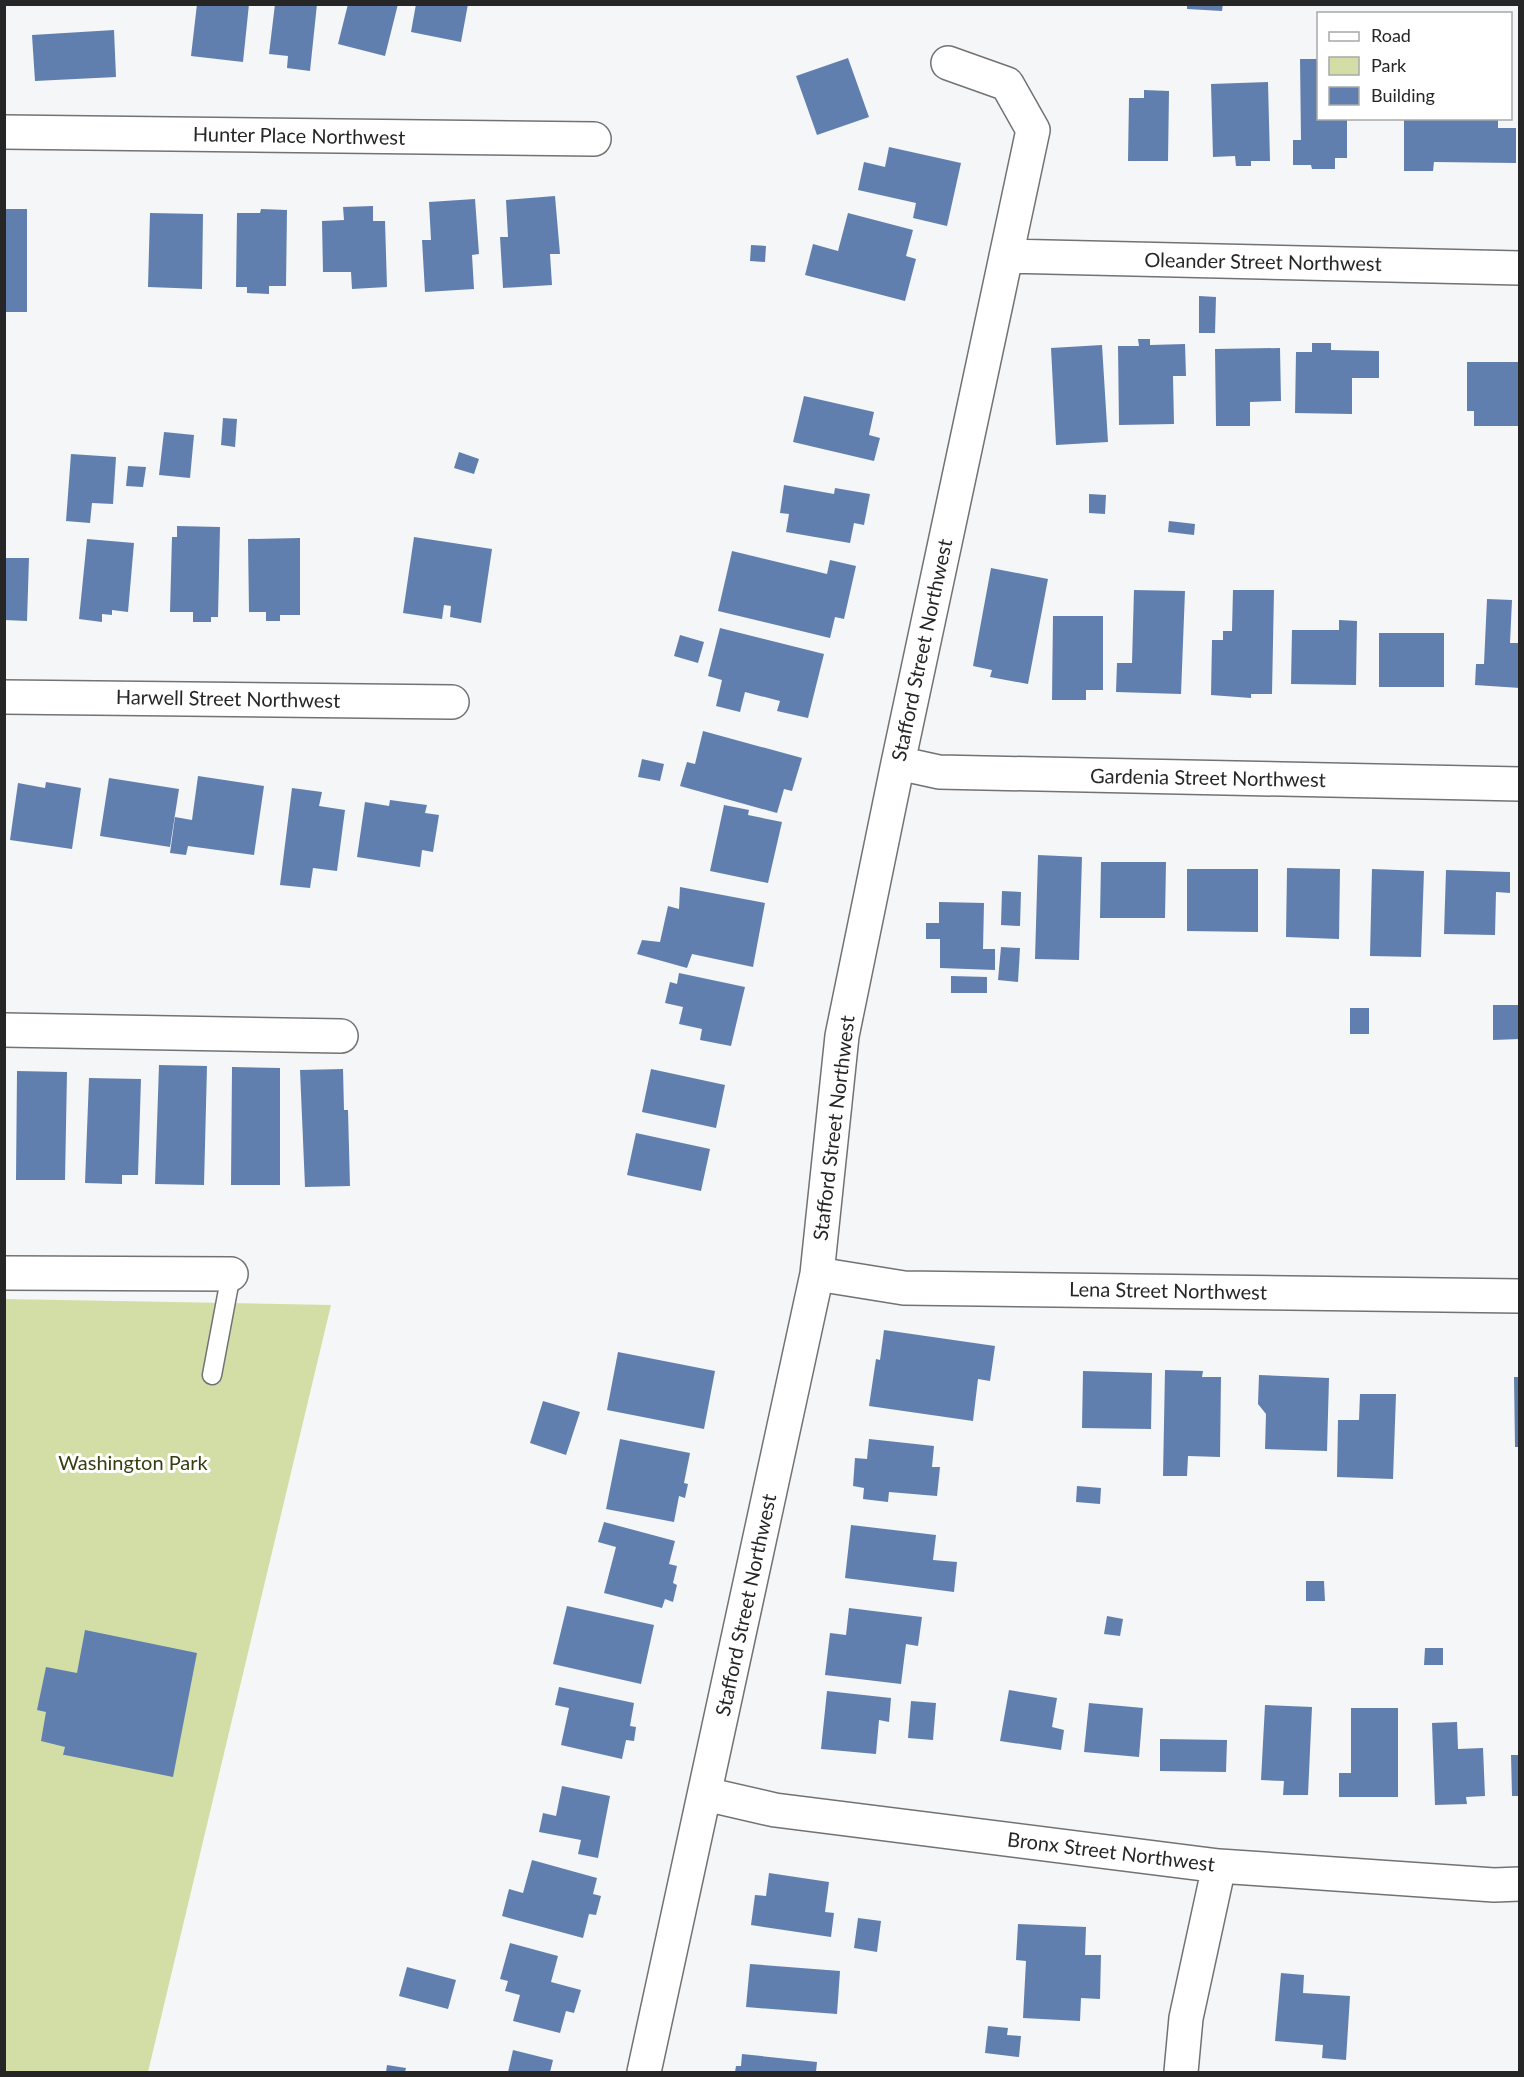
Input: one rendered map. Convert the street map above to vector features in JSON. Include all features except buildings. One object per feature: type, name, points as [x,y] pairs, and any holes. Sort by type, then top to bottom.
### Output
[{"type":"street","name":"Stafford Street Northwest","points":[[644,2073],[817,1274],[842,1036],[1034,130],[1007,84],[948,63]]},
{"type":"street","name":"Hunter Place Northwest","points":[[4,132],[594,139]]},
{"type":"street","name":"Oleander Street Northwest","points":[[1006,256],[1520,268]]},
{"type":"street","name":"Harwell Street Northwest","points":[[4,697],[452,702]]},
{"type":"street","name":"Gardenia Street Northwest","points":[[898,764],[939,772],[1520,784]]},
{"type":"street","points":[[4,1030],[341,1036]]},
{"type":"street","points":[[4,1273],[231,1274]]},
{"type":"street","name":"Lena Street Northwest","points":[[817,1274],[904,1288],[1520,1296]]},
{"type":"street","name":"Bronx Street Northwest","points":[[705,1794],[775,1810],[1219,1866],[1494,1885],[1520,1884]]},
{"type":"street","points":[[1181,2073],[1186,2018],[1219,1866]]},
{"type":"lane","points":[[212,1375],[231,1274]]},
{"type":"green space","name":"Washington Park","points":[[5,1299],[331,1305],[148,2072],[5,2072]]}]
